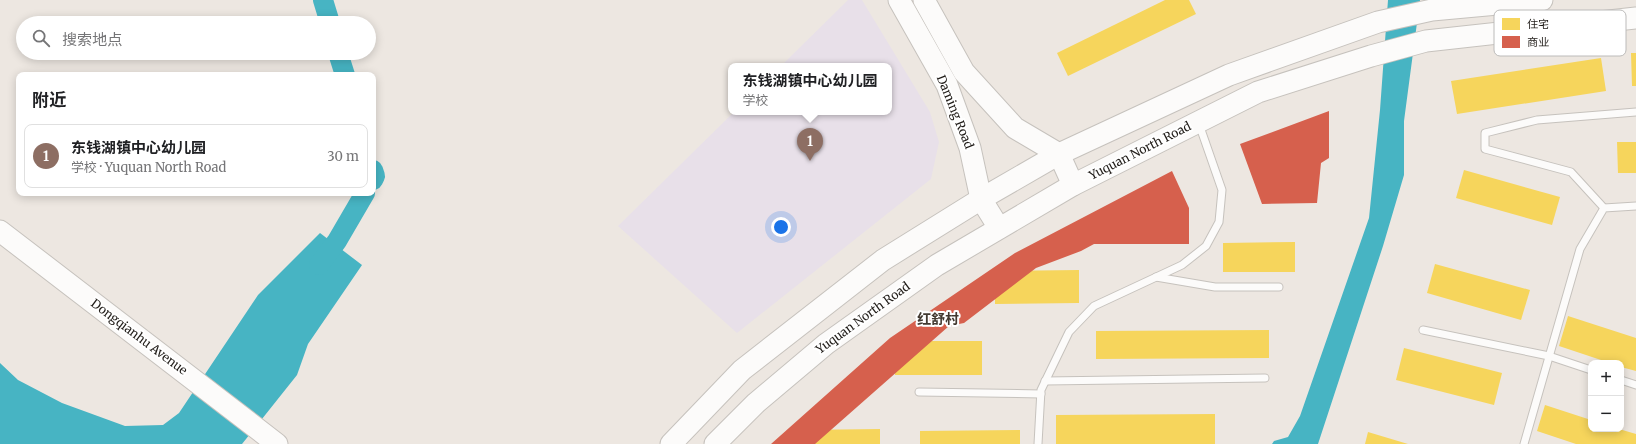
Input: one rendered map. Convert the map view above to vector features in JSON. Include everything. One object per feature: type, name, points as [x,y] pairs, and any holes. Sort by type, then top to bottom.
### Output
[{"type":"street","name":"Daming Road","points":[[899,0],[947,85],[970,148],[981,199],[999,228]]},
{"type":"street","name":"Daming Road","points":[[924,0],[964,72],[1015,128],[1059,154]]},
{"type":"street","points":[[671,444],[742,370],[883,260],[981,199],[1059,154],[1229,75],[1378,22],[1432,10],[1542,0]]},
{"type":"street","name":"Yuquan North Road","points":[[1626,19],[1636,18]]},
{"type":"street","name":"Yuquan North Road","points":[[715,444],[756,403],[826,344],[937,266],[1073,185],[1258,92],[1371,56],[1426,41],[1494,34]]},
{"type":"street","points":[[1059,154],[1073,185]]},
{"type":"street","name":"Dongqianhu Avenue","points":[[0,231],[201,384],[274,442]]},
{"type":"lane","points":[[1604,208],[1571,172],[1485,150],[1485,132],[1537,120],[1636,112]]},
{"type":"lane","points":[[1038,444],[1041,394],[1045,380],[1069,332],[1094,306],[1182,265],[1206,246],[1219,222],[1222,190],[1198,122]]},
{"type":"lane","points":[[1604,208],[1636,206]]},
{"type":"lane","points":[[1524,444],[1580,248],[1604,208]]},
{"type":"lane","points":[[1156,277],[1215,287],[1279,286]]},
{"type":"lane","points":[[1423,330],[1549,356],[1588,369]]},
{"type":"lane","points":[[1045,380],[1265,378]]},
{"type":"lane","points":[[1624,381],[1636,385]]},
{"type":"lane","points":[[919,392],[1041,394]]},
{"type":"shaded area","points":[[848,0],[862,0],[930,112],[939,142],[931,179],[737,333],[618,226],[731,115],[892,115],[892,63],[784,63]]},
{"type":"water","points":[[1388,0],[1420,0],[1404,121],[1404,175],[1383,246],[1318,444],[1272,444],[1274,441],[1288,437],[1300,416],[1369,218],[1380,110]]},
{"type":"water","points":[[320,233],[362,265],[308,344],[297,375],[242,444],[0,444],[0,363],[18,380],[62,403],[125,426],[163,425],[179,413],[258,295]]},
{"type":"building: 住宅","points":[[1165,0],[1189,0],[1196,14],[1068,76],[1057,53]]},
{"type":"building: 住宅","points":[[1631,53],[1636,53],[1636,86],[1632,86]]},
{"type":"building: 住宅","points":[[1601,58],[1606,91],[1457,114],[1451,81]]},
{"type":"building: 住宅","points":[[1617,142],[1636,142],[1636,173],[1618,173]]},
{"type":"building: 住宅","points":[[1464,170],[1560,197],[1552,225],[1456,198]]},
{"type":"building: 住宅","points":[[1187,208],[1187,242],[1099,243],[1099,209]]},
{"type":"building: 住宅","points":[[1295,242],[1295,272],[1223,272],[1223,243]]},
{"type":"building: 住宅","points":[[1435,264],[1530,290],[1521,320],[1427,293]]},
{"type":"building: 住宅","points":[[1079,270],[1079,303],[995,304],[995,271]]},
{"type":"building: 住宅","points":[[1568,316],[1636,338],[1636,371],[1624,368],[1624,360],[1601,360],[1559,346]]},
{"type":"building: 住宅","points":[[1269,330],[1269,358],[1096,359],[1096,331]]},
{"type":"building: 住宅","points":[[895,341],[982,341],[982,375],[895,375]]},
{"type":"building: 住宅","points":[[1404,348],[1502,373],[1494,405],[1396,380]]},
{"type":"building: 住宅","points":[[1545,405],[1588,419],[1588,432],[1624,432],[1624,430],[1636,434],[1636,444],[1576,444],[1537,431]]},
{"type":"building: 住宅","points":[[1215,414],[1215,444],[1056,444],[1056,415]]},
{"type":"building: 住宅","points":[[880,429],[880,444],[801,444],[801,430]]},
{"type":"building: 住宅","points":[[1020,430],[1020,444],[920,444],[920,431]]},
{"type":"building: 住宅","points":[[1368,432],[1408,444],[1365,444]]},
{"type":"building: 商业","points":[[1329,111],[1329,158],[1321,163],[1317,203],[1262,204],[1240,144]]},
{"type":"building: 商业","points":[[1172,171],[1189,208],[1189,244],[1094,244],[1081,251],[1036,268],[964,323],[949,326],[815,444],[771,444],[890,338],[1015,253]]},
{"type":"waterway","points":[[323,0],[328,16]]},
{"type":"waterway","points":[[340,60],[344,72]]},
{"type":"waterway","points":[[319,265],[337,241],[363,196]]},
{"type":"place","name":"东钱湖镇中心幼儿园","points":[[810,161]]},
{"type":"district","name":"红舒村","points":[[938,319]]}]
